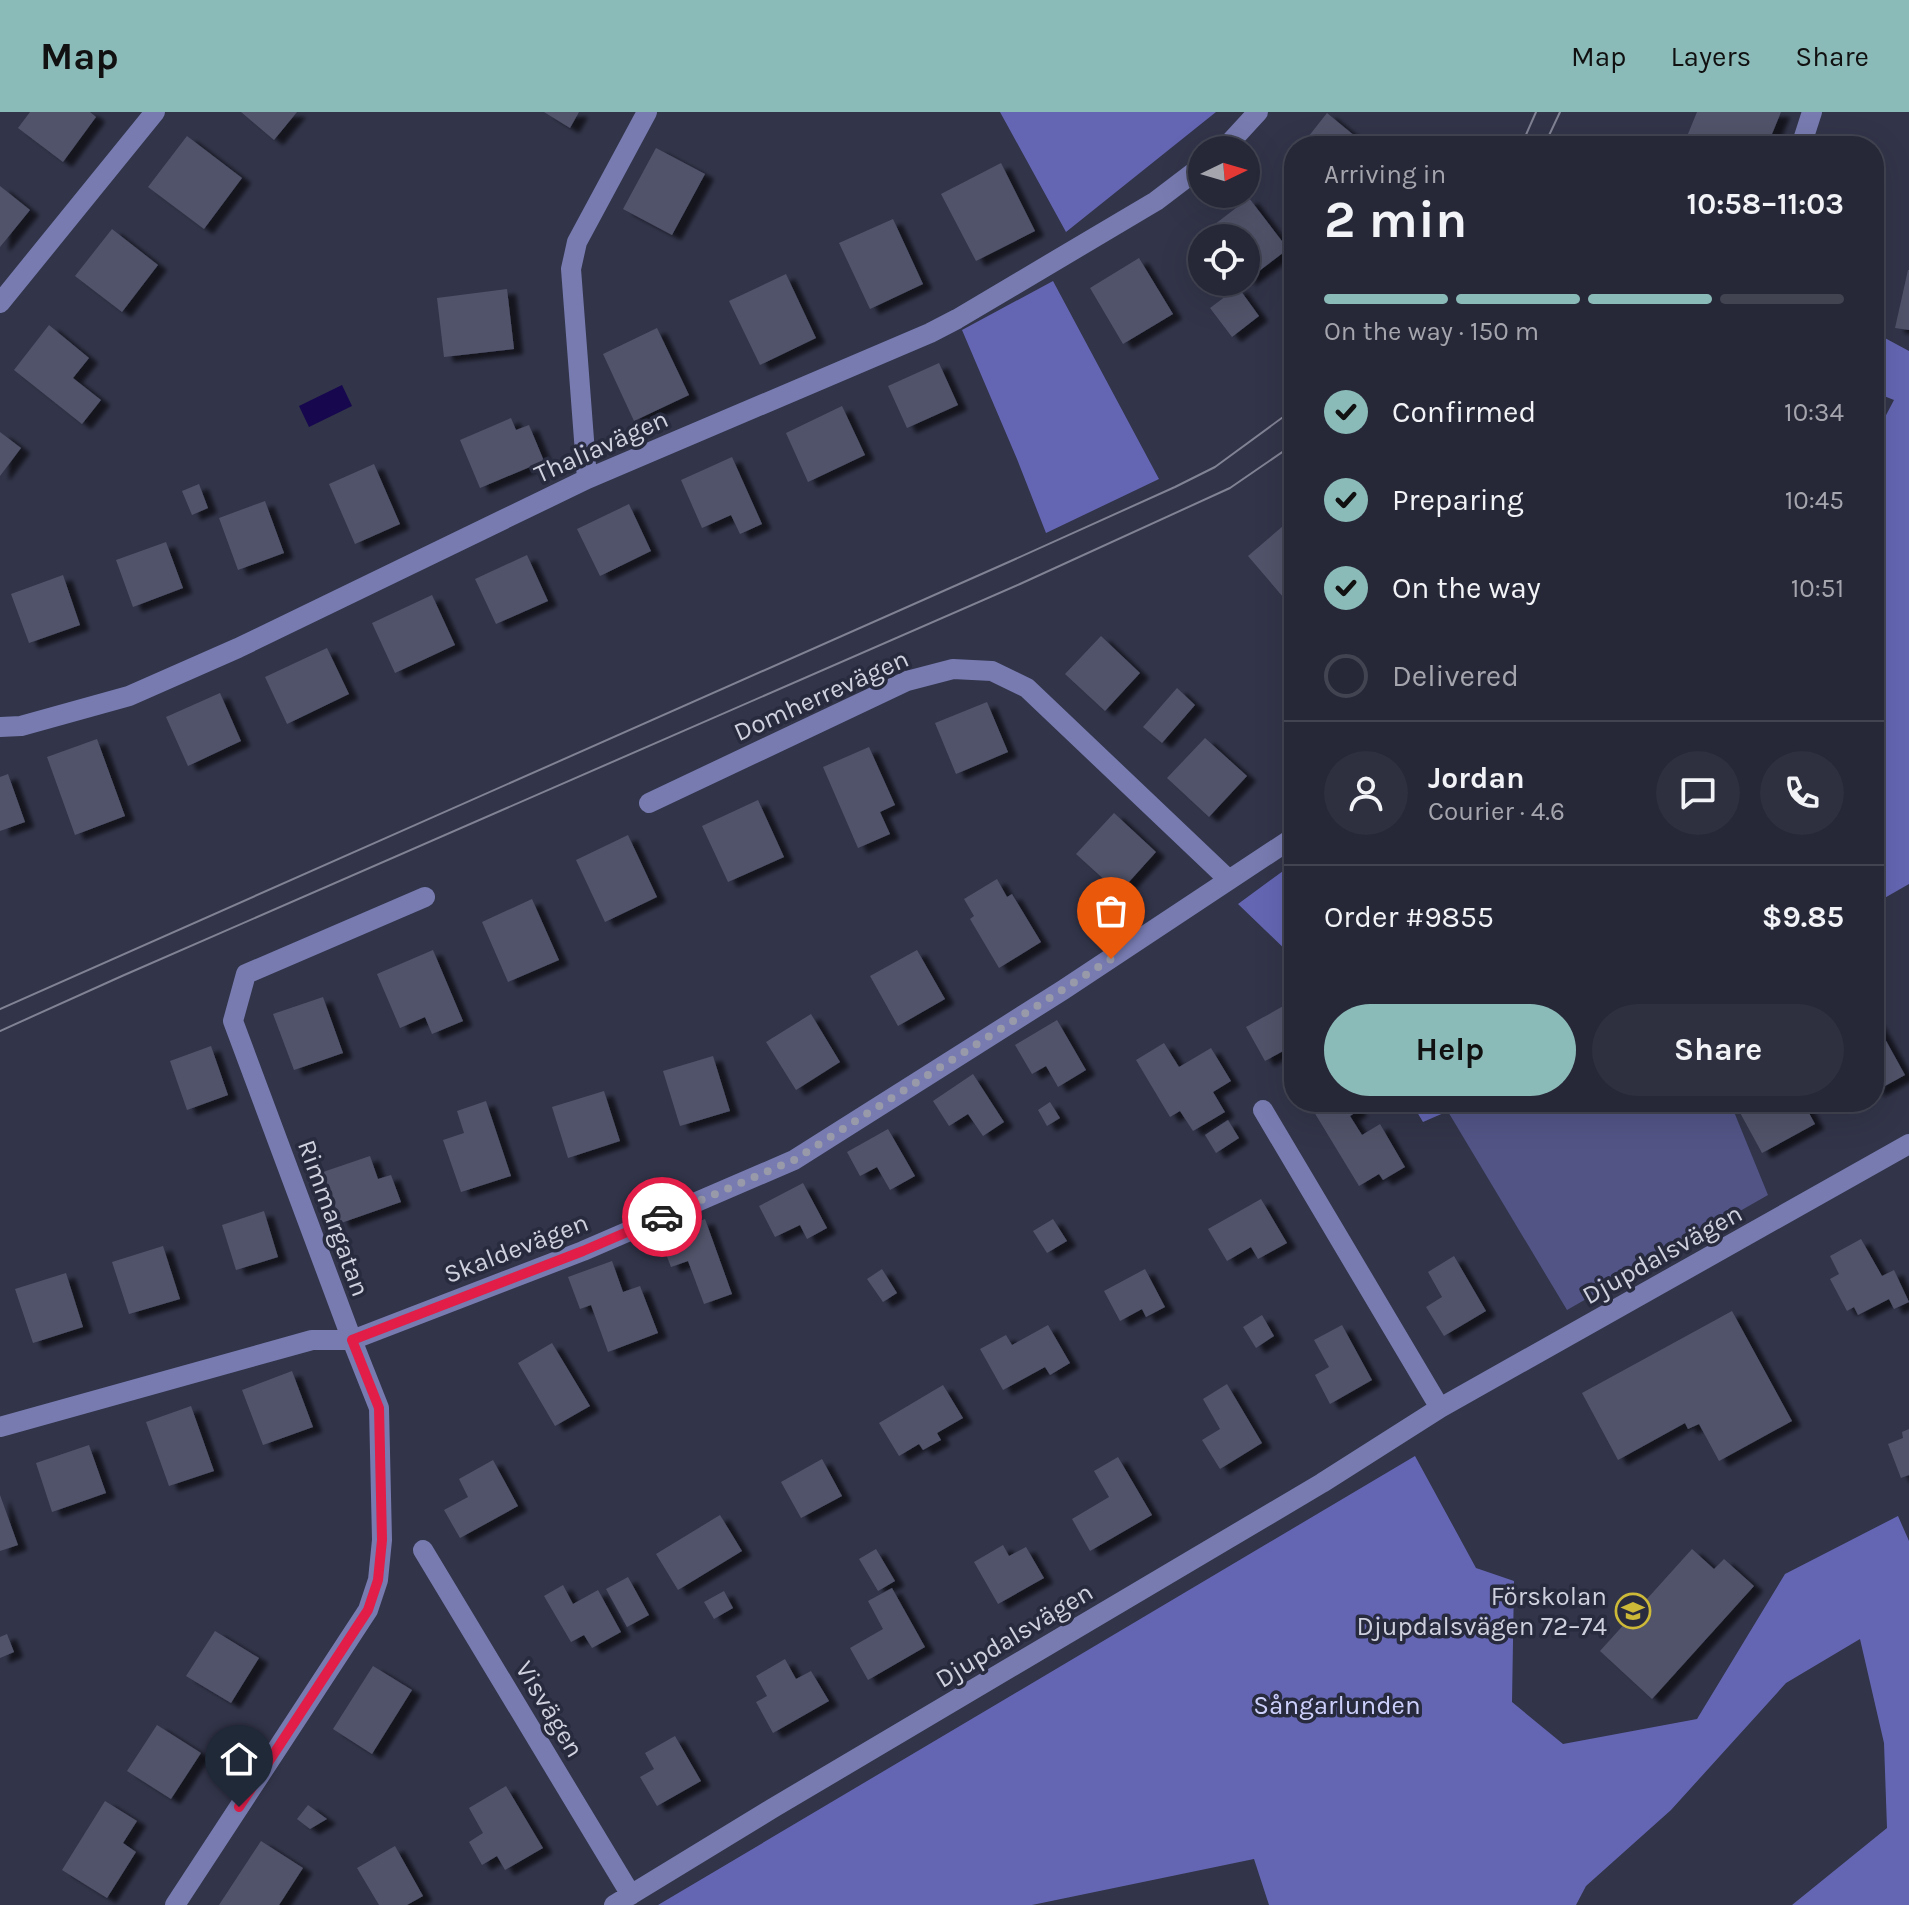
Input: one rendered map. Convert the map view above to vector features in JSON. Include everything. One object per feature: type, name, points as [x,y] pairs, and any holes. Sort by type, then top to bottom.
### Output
[{"type":"street","points":[[0,303],[155,112]]},
{"type":"street","points":[[587,479],[571,269],[577,242],[647,112]]},
{"type":"street","points":[[1236,136],[1258,112]]},
{"type":"street","points":[[1804,136],[1812,112]]},
{"type":"street","name":"Thaliavägen","points":[[0,727],[21,726],[129,696],[238,648],[587,479],[930,333],[1156,201],[1188,177]]},
{"type":"street","name":"Domherrevägen","points":[[649,803],[907,681],[953,669],[992,671],[1027,688],[1229,880]]},
{"type":"street","name":"Skaldevägen","points":[[0,1427],[312,1340],[352,1340],[583,1251],[794,1160],[1063,990],[1284,844]]},
{"type":"street","name":"Rimmargatan","points":[[175,1905],[368,1610],[378,1580],[382,1540],[379,1408],[233,1021],[246,974],[425,897]]},
{"type":"street","points":[[1263,1110],[1440,1408]]},
{"type":"street","name":"Djupdalsvägen","points":[[623,1900],[1322,1483],[1440,1408],[1909,1144]]},
{"type":"street","name":"Visvägen","points":[[423,1550],[623,1900]]},
{"type":"shaded area","points":[[342,385],[352,406],[309,427],[299,406]]},
{"type":"shaded area","points":[[1448,1112],[1734,1112],[1768,1195],[1567,1310]]},
{"type":"green space","points":[[1000,112],[1216,112],[1066,232]]},
{"type":"green space","points":[[1053,281],[1159,479],[1046,533],[962,330]]},
{"type":"green space","points":[[1884,338],[1909,351],[1909,884],[1884,898],[1884,419],[1894,400],[1884,396]]},
{"type":"green space","points":[[1284,870],[1284,948],[1238,904]]},
{"type":"green space","points":[[1417,1112],[1446,1112],[1423,1122]]},
{"type":"green space","name":"Sångarlunden","points":[[1415,1456],[1476,1568],[1514,1581],[1512,1702],[1563,1744],[1697,1719],[1785,1574],[1898,1516],[1909,1541],[1909,1905],[1792,1905],[1887,1828],[1884,1743],[1860,1639],[1786,1683],[1671,1810],[1586,1886],[1576,1905],[1269,1905],[1254,1859],[1032,1905],[658,1905]]},
{"type":"building","points":[[30,112],[90,112],[96,117],[63,162],[18,128]]},
{"type":"building","points":[[241,112],[297,112],[274,140]]},
{"type":"building","points":[[544,112],[579,112],[570,128]]},
{"type":"building","points":[[1697,112],[1781,112],[1771,136],[1687,136]]},
{"type":"building","points":[[1327,113],[1355,136],[1309,136]]},
{"type":"building","points":[[187,136],[242,178],[204,229],[148,187]]},
{"type":"building","points":[[656,148],[705,174],[672,235],[623,209]]},
{"type":"building","points":[[1001,163],[1035,231],[976,261],[941,194]]},
{"type":"building","points":[[0,186],[30,210],[0,247]]},
{"type":"building","points":[[1236,208],[1257,208],[1284,244],[1284,252],[1260,270],[1260,224],[1215,224]]},
{"type":"building","points":[[893,219],[923,284],[870,309],[839,243]]},
{"type":"building","points":[[112,229],[158,265],[122,312],[75,276]]},
{"type":"building","points":[[1139,258],[1173,314],[1123,344],[1090,288]]},
{"type":"building","points":[[1909,270],[1909,330],[1895,328]]},
{"type":"building","points":[[786,274],[816,338],[760,365],[729,301]]},
{"type":"building","points":[[507,289],[514,349],[444,357],[437,298]]},
{"type":"building","points":[[1226,296],[1245,296],[1259,316],[1232,337],[1210,308]]},
{"type":"building","points":[[49,325],[89,358],[73,378],[101,400],[82,424],[14,370]]},
{"type":"building","points":[[657,328],[689,395],[634,421],[603,354]]},
{"type":"building","points":[[939,363],[958,405],[907,428],[888,386]]},
{"type":"building","points":[[842,406],[865,455],[808,482],[786,433]]},
{"type":"building","points":[[511,418],[516,430],[529,425],[544,461],[480,488],[460,440]]},
{"type":"building","points":[[0,432],[21,448],[0,476]]},
{"type":"building","points":[[732,457],[762,524],[740,534],[731,515],[702,528],[681,480]]},
{"type":"building","points":[[374,464],[400,524],[355,544],[329,484]]},
{"type":"building","points":[[199,484],[208,508],[192,515],[182,491]]},
{"type":"building","points":[[265,501],[284,553],[238,570],[219,518]]},
{"type":"building","points":[[629,504],[651,551],[600,576],[577,529]]},
{"type":"building","points":[[1284,525],[1284,596],[1283,597],[1248,556]]},
{"type":"building","points":[[166,542],[183,588],[133,607],[116,560]]},
{"type":"building","points":[[527,555],[548,601],[496,624],[475,579]]},
{"type":"building","points":[[63,575],[80,625],[29,643],[11,594]]},
{"type":"building","points":[[432,595],[455,645],[395,673],[372,623]]},
{"type":"building","points":[[1101,636],[1140,673],[1105,711],[1065,674]]},
{"type":"building","points":[[327,648],[349,694],[287,724],[265,677]]},
{"type":"building","points":[[1177,688],[1195,705],[1162,743],[1143,727]]},
{"type":"building","points":[[220,693],[241,741],[188,766],[166,717]]},
{"type":"building","points":[[987,702],[1008,752],[956,774],[935,723]]},
{"type":"building","points":[[1205,738],[1247,776],[1209,817],[1167,778]]},
{"type":"building","points":[[97,739],[125,816],[75,835],[47,757]]},
{"type":"building","points":[[869,747],[895,805],[880,812],[890,834],[858,848],[823,767]]},
{"type":"building","points":[[8,774],[25,822],[0,831],[0,777]]},
{"type":"building","points":[[758,800],[784,857],[728,882],[702,826]]},
{"type":"building","points":[[1114,813],[1156,852],[1119,893],[1076,854]]},
{"type":"building","points":[[628,835],[657,897],[605,922],[576,860]]},
{"type":"building","points":[[997,879],[1007,897],[1012,894],[1041,942],[999,968],[970,919],[974,916],[964,899]]},
{"type":"building","points":[[532,899],[559,960],[508,982],[482,922]]},
{"type":"building","points":[[433,950],[463,1021],[432,1034],[425,1017],[400,1028],[377,974]]},
{"type":"building","points":[[917,950],[945,999],[898,1026],[870,976]]},
{"type":"building","points":[[323,997],[343,1053],[294,1070],[273,1014]]},
{"type":"building","points":[[1284,1006],[1284,1051],[1265,1061],[1246,1027]]},
{"type":"building","points":[[811,1014],[840,1062],[796,1090],[766,1042]]},
{"type":"building","points":[[1057,1020],[1086,1070],[1058,1087],[1046,1066],[1032,1074],[1015,1045]]},
{"type":"building","points":[[1884,1037],[1905,1075],[1884,1087]]},
{"type":"building","points":[[1164,1043],[1179,1067],[1211,1048],[1231,1081],[1213,1092],[1225,1112],[1193,1131],[1180,1111],[1170,1117],[1136,1060]]},
{"type":"building","points":[[211,1046],[228,1095],[187,1110],[170,1061]]},
{"type":"building","points":[[713,1056],[730,1111],[680,1126],[663,1071]]},
{"type":"building","points":[[973,1074],[1004,1122],[983,1136],[968,1114],[949,1126],[933,1101]]},
{"type":"building","points":[[604,1091],[620,1141],[568,1158],[552,1107]]},
{"type":"building","points":[[486,1101],[511,1176],[461,1192],[443,1140],[464,1133],[457,1111]]},
{"type":"building","points":[[1050,1102],[1060,1118],[1047,1126],[1038,1110]]},
{"type":"building","points":[[1314,1112],[1356,1112],[1350,1116],[1362,1135],[1380,1124],[1405,1167],[1383,1180],[1379,1174],[1359,1186]]},
{"type":"building","points":[[1740,1112],[1808,1112],[1815,1124],[1762,1153]]},
{"type":"building","points":[[1228,1120],[1239,1138],[1216,1153],[1205,1135]]},
{"type":"building","points":[[888,1129],[915,1176],[890,1190],[877,1167],[860,1176],[847,1152]]},
{"type":"building","points":[[370,1156],[378,1179],[391,1175],[401,1202],[341,1223],[323,1172]]},
{"type":"building","points":[[803,1183],[827,1228],[807,1239],[800,1225],[775,1237],[759,1206]]},
{"type":"building","points":[[1261,1199],[1287,1243],[1258,1259],[1251,1247],[1227,1261],[1208,1229]]},
{"type":"building","points":[[264,1211],[278,1257],[236,1270],[222,1225]]},
{"type":"building","points":[[705,1219],[732,1294],[704,1304],[688,1261],[671,1267],[659,1236]]},
{"type":"building","points":[[1053,1219],[1067,1241],[1047,1253],[1033,1231]]},
{"type":"building","points":[[1861,1239],[1882,1276],[1894,1270],[1909,1302],[1894,1309],[1889,1299],[1858,1315],[1854,1307],[1847,1311],[1830,1279],[1839,1274],[1830,1256]]},
{"type":"building","points":[[163,1246],[180,1299],[129,1314],[112,1262]]},
{"type":"building","points":[[1454,1256],[1486,1311],[1444,1336],[1426,1307],[1442,1297],[1428,1272]]},
{"type":"building","points":[[612,1261],[623,1292],[640,1286],[658,1333],[608,1352],[591,1305],[580,1309],[568,1277]]},
{"type":"building","points":[[882,1269],[897,1293],[883,1302],[867,1279]]},
{"type":"building","points":[[1145,1269],[1165,1307],[1146,1317],[1142,1309],[1120,1321],[1104,1291]]},
{"type":"building","points":[[66,1273],[83,1327],[33,1343],[15,1289]]},
{"type":"building","points":[[1732,1311],[1792,1421],[1719,1461],[1699,1424],[1688,1429],[1685,1423],[1618,1460],[1582,1393]]},
{"type":"building","points":[[1262,1315],[1274,1336],[1256,1348],[1243,1327]]},
{"type":"building","points":[[1048,1325],[1070,1363],[1050,1375],[1045,1367],[1003,1390],[980,1349],[1006,1335],[1012,1345]]},
{"type":"building","points":[[1342,1325],[1372,1380],[1330,1404],[1315,1375],[1329,1367],[1314,1340]]},
{"type":"building","points":[[552,1343],[590,1406],[555,1426],[518,1363]]},
{"type":"building","points":[[292,1371],[313,1427],[263,1445],[242,1390]]},
{"type":"building","points":[[1227,1384],[1262,1443],[1220,1469],[1202,1440],[1220,1429],[1203,1399]]},
{"type":"building","points":[[943,1385],[963,1418],[937,1433],[941,1440],[923,1450],[919,1444],[899,1456],[879,1423]]},
{"type":"building","points":[[191,1406],[214,1471],[169,1486],[146,1422]]},
{"type":"building","points":[[1909,1429],[1909,1475],[1901,1478],[1888,1444],[1903,1438],[1902,1432]]},
{"type":"building","points":[[89,1445],[106,1493],[52,1512],[36,1463]]},
{"type":"building","points":[[1118,1457],[1152,1515],[1090,1551],[1072,1519],[1109,1497],[1094,1471]]},
{"type":"building","points":[[822,1459],[842,1496],[801,1518],[781,1482]]},
{"type":"building","points":[[493,1460],[518,1506],[460,1538],[444,1510],[468,1497],[459,1479]]},
{"type":"building","points":[[0,1495],[18,1545],[0,1551]]},
{"type":"building","points":[[720,1515],[742,1551],[678,1590],[656,1554]]},
{"type":"building","points":[[1003,1545],[1009,1556],[1026,1547],[1044,1578],[998,1604],[974,1562]]},
{"type":"building","points":[[876,1549],[895,1581],[878,1591],[859,1559]]},
{"type":"building","points":[[1692,1549],[1714,1569],[1724,1559],[1754,1586],[1652,1699],[1600,1651]]},
{"type":"building","points":[[628,1577],[649,1615],[627,1627],[606,1589]]},
{"type":"building","points":[[563,1585],[573,1604],[598,1590],[621,1632],[592,1648],[584,1635],[571,1642],[544,1596]]},
{"type":"building","points":[[892,1588],[925,1647],[868,1680],[850,1648],[883,1629],[868,1601]]},
{"type":"building","points":[[724,1591],[733,1608],[714,1619],[704,1602]]},
{"type":"building","points":[[215,1631],[259,1658],[231,1703],[186,1676]]},
{"type":"building","points":[[7,1634],[14,1652],[0,1658],[0,1637]]},
{"type":"building","points":[[785,1659],[796,1679],[811,1671],[829,1701],[773,1733],[756,1702],[767,1696],[756,1676]]},
{"type":"building","points":[[373,1666],[412,1690],[372,1754],[333,1729]]},
{"type":"building","points":[[157,1725],[201,1753],[171,1799],[127,1771]]},
{"type":"building","points":[[675,1736],[701,1781],[657,1806],[640,1777],[654,1769],[645,1753]]},
{"type":"building","points":[[506,1786],[543,1848],[505,1870],[497,1856],[482,1865],[469,1842],[483,1833],[469,1808]]},
{"type":"building","points":[[105,1801],[137,1821],[123,1843],[136,1852],[107,1898],[62,1870]]},
{"type":"building","points":[[308,1805],[327,1819],[310,1829],[297,1819]]},
{"type":"building","points":[[261,1841],[303,1868],[279,1905],[219,1905]]},
{"type":"building","points":[[395,1846],[423,1896],[407,1905],[379,1905],[357,1868]]},
{"type":"tram line","points":[[1525,136],[1536,112]]},
{"type":"tram line","points":[[1549,136],[1560,112]]},
{"type":"tram line","points":[[0,1009],[1175,487],[1215,467],[1284,416]]},
{"type":"tram line","points":[[0,1031],[1020,584],[1230,488],[1284,451]]},
{"type":"way so far","points":[[662,1217],[794,1160],[1111,959]]},
{"type":"place","name":"Förskolan Djupdalsvägen 72–74","points":[[1633,1611]]},
{"type":"route","points":[[239,1807],[368,1610],[378,1580],[382,1540],[379,1408],[352,1340],[583,1251],[662,1217]]}]
